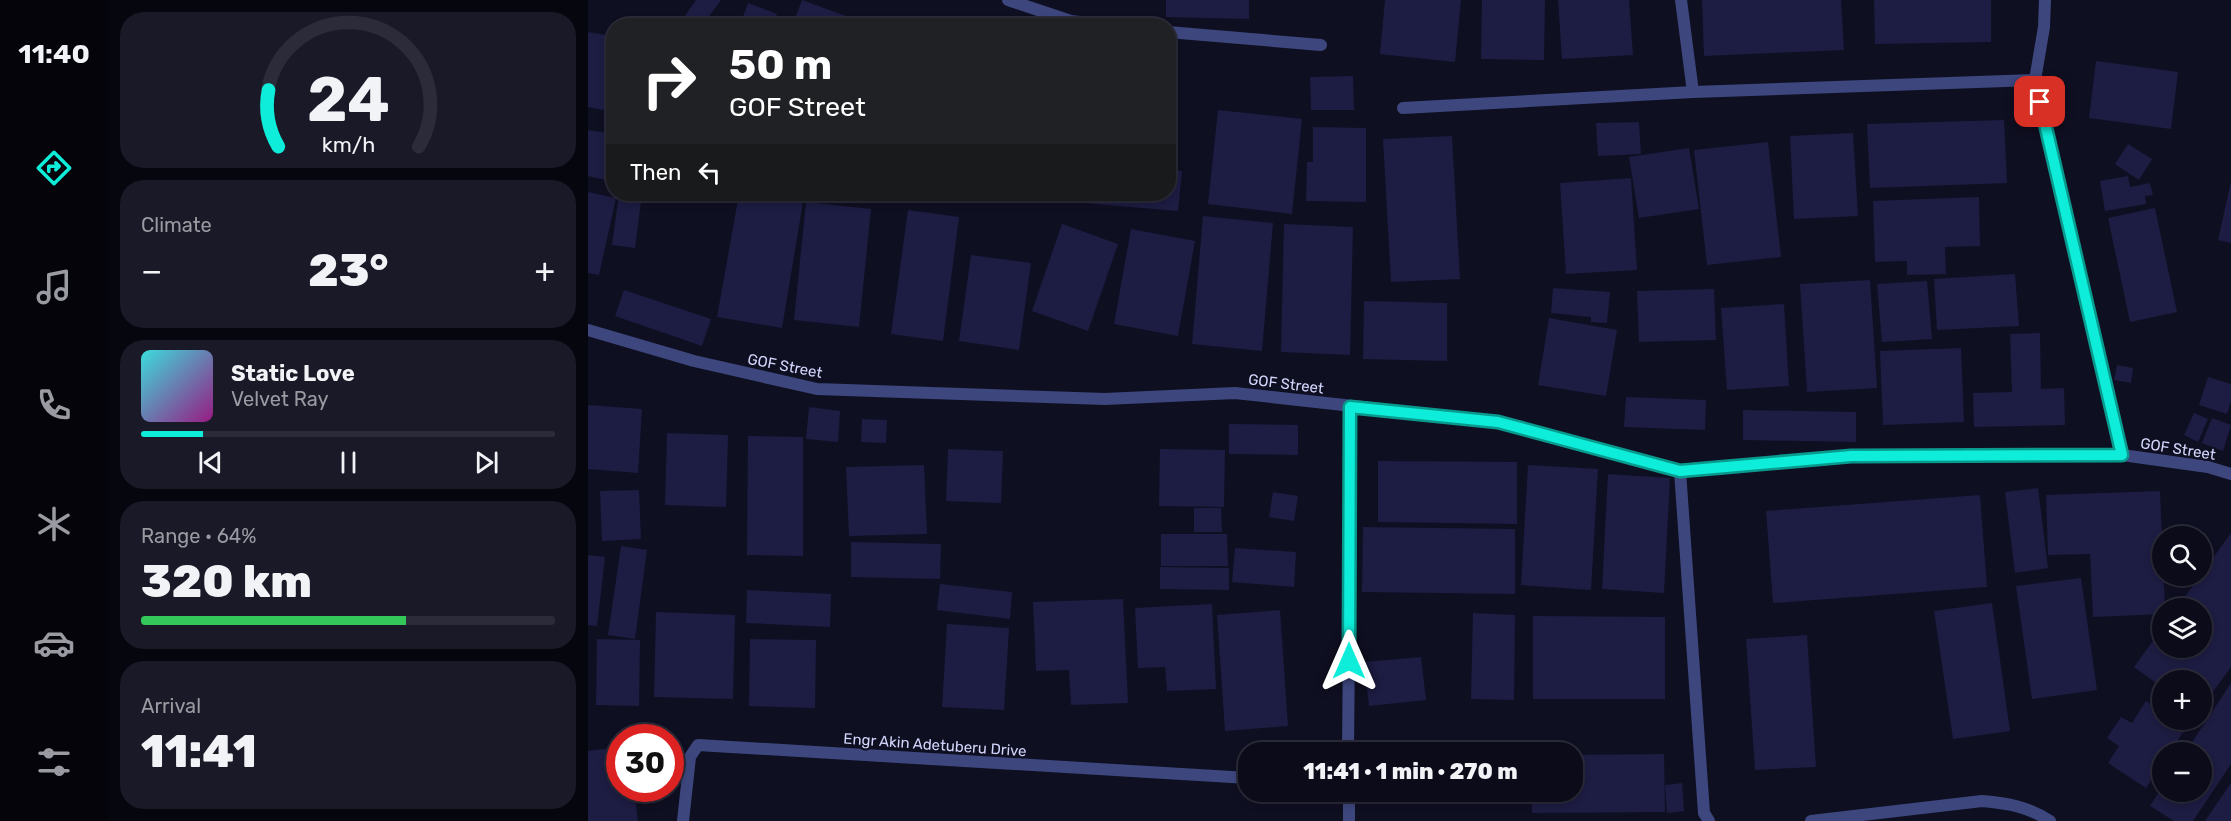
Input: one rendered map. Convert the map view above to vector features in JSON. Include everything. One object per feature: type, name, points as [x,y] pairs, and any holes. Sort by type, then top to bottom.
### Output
[{"type":"street","points":[[1008,0],[1062,18]]},
{"type":"street","points":[[1681,0],[1693,92]]},
{"type":"street","points":[[2045,0],[2044,27],[2035,80],[2122,455]]},
{"type":"street","points":[[1176,33],[1321,45]]},
{"type":"street","points":[[1402,108],[1693,92],[2035,80]]},
{"type":"street","name":"GOF Street","points":[[588,330],[693,361],[817,389],[1105,399],[1234,393],[1498,422],[1680,471],[1851,456],[2122,455],[2208,467],[2231,474]]},
{"type":"street","points":[[1348,742],[1350,407]]},
{"type":"street","points":[[1680,471],[1704,813],[1709,821]]},
{"type":"street","name":"Engr Akin Adetuberu Drive","points":[[683,821],[690,757],[698,745],[1238,777]]},
{"type":"street","points":[[1811,821],[1982,801],[2007,803],[2035,811],[2050,821]]},
{"type":"street","points":[[1349,802],[1349,821]]},
{"type":"building","points":[[696,0],[721,0],[708,18],[683,18]]},
{"type":"building","points":[[802,0],[852,18],[795,18]]},
{"type":"building","points":[[1166,0],[1249,0],[1249,19],[1166,17]]},
{"type":"building","points":[[1385,0],[1461,0],[1455,62],[1380,54]]},
{"type":"building","points":[[1482,0],[1545,0],[1544,60],[1481,59]]},
{"type":"building","points":[[1558,0],[1629,0],[1633,55],[1562,59]]},
{"type":"building","points":[[1702,0],[1841,0],[1844,50],[1704,56]]},
{"type":"building","points":[[1874,0],[1991,0],[1991,42],[1875,44]]},
{"type":"building","points":[[748,3],[777,14],[776,18],[743,18]]},
{"type":"building","points":[[588,32],[606,35],[604,49],[606,49],[606,110],[588,107]]},
{"type":"building","points":[[2096,61],[2178,72],[2171,129],[2089,118]]},
{"type":"building","points":[[1353,76],[1354,110],[1311,110],[1310,77]]},
{"type":"building","points":[[1218,110],[1302,119],[1292,214],[1208,204]]},
{"type":"building","points":[[2004,120],[2007,183],[1870,188],[1867,124]]},
{"type":"building","points":[[1639,122],[1641,154],[1598,156],[1596,123]]},
{"type":"building","points":[[1313,127],[1366,128],[1366,202],[1306,201],[1307,162],[1313,162]]},
{"type":"building","points":[[588,130],[606,133],[606,180],[588,176]]},
{"type":"building","points":[[1853,133],[1858,216],[1794,219],[1790,136]]},
{"type":"building","points":[[1452,136],[1460,279],[1391,282],[1383,139]]},
{"type":"building","points":[[1768,142],[1781,257],[1707,265],[1694,150]]},
{"type":"building","points":[[2128,144],[2152,159],[2139,180],[2115,164]]},
{"type":"building","points":[[1689,148],[1699,209],[1639,218],[1629,157]]},
{"type":"building","points":[[1176,171],[1182,171],[1178,211],[1060,201],[1176,201]]},
{"type":"building","points":[[2128,176],[2130,187],[2150,183],[2153,195],[2145,196],[2146,204],[2105,211],[2100,181]]},
{"type":"building","points":[[1631,178],[1637,270],[1566,274],[1560,183]]},
{"type":"building","points":[[2231,181],[2231,243],[2218,240]]},
{"type":"building","points":[[588,192],[606,196],[606,201],[615,201],[599,275],[588,273]]},
{"type":"building","points":[[1979,197],[1980,246],[1945,247],[1946,274],[1907,275],[1907,261],[1875,262],[1873,201]]},
{"type":"building","points":[[618,201],[641,201],[635,248],[612,245]]},
{"type":"building","points":[[738,201],[803,201],[782,328],[717,317]]},
{"type":"building","points":[[806,202],[871,209],[859,327],[794,320]]},
{"type":"building","points":[[2155,208],[2177,312],[2130,322],[2108,218]]},
{"type":"building","points":[[908,210],[959,217],[943,341],[891,334]]},
{"type":"building","points":[[1203,216],[1273,223],[1262,351],[1192,344]]},
{"type":"building","points":[[1062,224],[1118,244],[1088,331],[1032,311]]},
{"type":"building","points":[[1284,224],[1353,227],[1350,355],[1281,352]]},
{"type":"building","points":[[1131,229],[1195,241],[1178,336],[1114,324]]},
{"type":"building","points":[[971,255],[1031,263],[1019,350],[959,341]]},
{"type":"building","points":[[2015,274],[2019,326],[1937,330],[1934,279]]},
{"type":"building","points":[[1870,280],[1877,388],[1807,392],[1800,284]]},
{"type":"building","points":[[1927,281],[1932,339],[1882,342],[1877,284]]},
{"type":"building","points":[[1553,288],[1610,292],[1607,323],[1591,322],[1591,317],[1551,313]]},
{"type":"building","points":[[1714,289],[1716,340],[1639,342],[1637,291]]},
{"type":"building","points":[[624,290],[711,319],[702,346],[615,316]]},
{"type":"building","points":[[1364,301],[1447,303],[1447,361],[1363,359]]},
{"type":"building","points":[[1784,304],[1789,386],[1727,390],[1721,308]]},
{"type":"building","points":[[1549,318],[1617,330],[1606,396],[1538,385]]},
{"type":"building","points":[[2040,333],[2041,389],[2064,388],[2065,425],[1974,427],[1973,393],[2012,392],[2010,334]]},
{"type":"building","points":[[1961,348],[1964,422],[1883,425],[1880,351]]},
{"type":"building","points":[[2117,365],[2133,368],[2131,383],[2114,380]]},
{"type":"building","points":[[2208,377],[2231,384],[2231,401],[2227,414],[2199,405]]},
{"type":"building","points":[[1626,397],[1706,400],[1705,430],[1624,427]]},
{"type":"building","points":[[588,405],[642,409],[638,473],[588,469]]},
{"type":"building","points":[[809,407],[840,411],[838,442],[806,439]]},
{"type":"building","points":[[1743,410],[1856,412],[1856,442],[1743,440]]},
{"type":"building","points":[[2194,413],[2208,419],[2198,442],[2184,435]]},
{"type":"building","points":[[2212,418],[2231,425],[2223,451],[2202,443]]},
{"type":"building","points":[[862,419],[887,420],[886,443],[861,442]]},
{"type":"building","points":[[1229,424],[1298,425],[1298,455],[1229,454]]},
{"type":"building","points":[[667,433],[728,435],[726,507],[665,505]]},
{"type":"building","points":[[748,436],[803,437],[803,556],[747,555]]},
{"type":"building","points":[[948,449],[1003,451],[1001,503],[946,501]]},
{"type":"building","points":[[1160,449],[1225,450],[1224,507],[1159,506]]},
{"type":"building","points":[[1378,461],[1517,462],[1517,524],[1378,522]]},
{"type":"building","points":[[924,465],[927,534],[849,536],[846,467]]},
{"type":"building","points":[[1528,465],[1598,469],[1591,590],[1521,585]]},
{"type":"building","points":[[1608,474],[1670,478],[1664,593],[1602,589]]},
{"type":"building","points":[[2038,488],[2048,568],[2015,573],[2005,492]]},
{"type":"building","points":[[639,490],[641,539],[602,541],[600,491]]},
{"type":"building","points":[[2160,491],[2161,526],[2152,526],[2152,586],[2164,586],[2165,598],[2152,598],[2152,614],[2093,617],[2090,554],[2048,555],[2046,495]]},
{"type":"building","points":[[1273,492],[1298,496],[1294,521],[1269,517]]},
{"type":"building","points":[[1980,495],[1987,587],[1773,603],[1766,511]]},
{"type":"building","points":[[1194,508],[1221,508],[1222,532],[1194,532]]},
{"type":"building","points":[[1363,527],[1515,529],[1515,594],[1362,592]]},
{"type":"building","points":[[2231,533],[2231,667],[2212,693],[2212,670],[2152,670],[2152,680],[2134,667],[2152,642],[2152,658],[2212,658],[2212,598],[2184,598],[2193,586],[2212,586],[2212,559]]},
{"type":"building","points":[[1161,534],[1227,534],[1228,566],[1161,566]]},
{"type":"building","points":[[851,542],[941,544],[940,579],[851,577]]},
{"type":"building","points":[[621,546],[647,550],[635,639],[608,635]]},
{"type":"building","points":[[1235,548],[1296,552],[1294,587],[1232,582]]},
{"type":"building","points":[[588,555],[605,557],[597,626],[588,625]]},
{"type":"building","points":[[1160,567],[1229,568],[1229,590],[1160,589]]},
{"type":"building","points":[[2081,578],[2097,690],[2032,699],[2016,586]]},
{"type":"building","points":[[940,584],[1012,592],[1010,619],[937,610]]},
{"type":"building","points":[[747,590],[831,594],[830,627],[746,623]]},
{"type":"building","points":[[1123,599],[1128,703],[1071,705],[1069,670],[1036,671],[1033,602]]},
{"type":"building","points":[[1992,603],[2010,731],[1953,739],[1934,611]]},
{"type":"building","points":[[1212,604],[1216,689],[1167,691],[1165,667],[1138,668],[1135,608]]},
{"type":"building","points":[[1280,610],[1288,726],[1225,731],[1217,615]]},
{"type":"building","points":[[656,612],[735,615],[733,699],[654,697]]},
{"type":"building","points":[[1473,613],[1515,615],[1514,700],[1471,699]]},
{"type":"building","points":[[1533,616],[1665,617],[1665,699],[1533,699]]},
{"type":"building","points":[[947,624],[1009,628],[1004,710],[942,707]]},
{"type":"building","points":[[1807,635],[1816,767],[1755,770],[1746,639]]},
{"type":"building","points":[[597,639],[640,640],[639,706],[596,705]]},
{"type":"building","points":[[750,639],[816,640],[815,708],[749,706]]},
{"type":"building","points":[[1421,657],[1426,700],[1369,706],[1364,662]]},
{"type":"building","points":[[2231,683],[2231,764],[2212,792],[2212,742],[2192,742],[2200,730],[2212,730],[2212,712]]},
{"type":"building","points":[[2146,701],[2152,705],[2152,730],[2185,730],[2176,742],[2152,742],[2152,779],[2146,788],[2108,763],[2119,746],[2107,738],[2121,717],[2132,723]]},
{"type":"building","points":[[606,749],[606,802],[636,802],[638,821],[588,821],[588,751]]},
{"type":"building","points":[[1664,754],[1665,812],[1532,813],[1532,802],[1583,802],[1583,755]]},
{"type":"building","points":[[1682,783],[1684,811],[1667,813],[1665,785]]},
{"type":"building","points":[[2231,783],[2231,821],[2205,821]]},
{"type":"building","points":[[2153,802],[2206,802],[2193,821],[2174,821],[2150,806]]},
{"type":"route","points":[[1349,661],[1350,407],[1498,422],[1680,471],[1851,456],[2122,455],[2040,102]]}]
